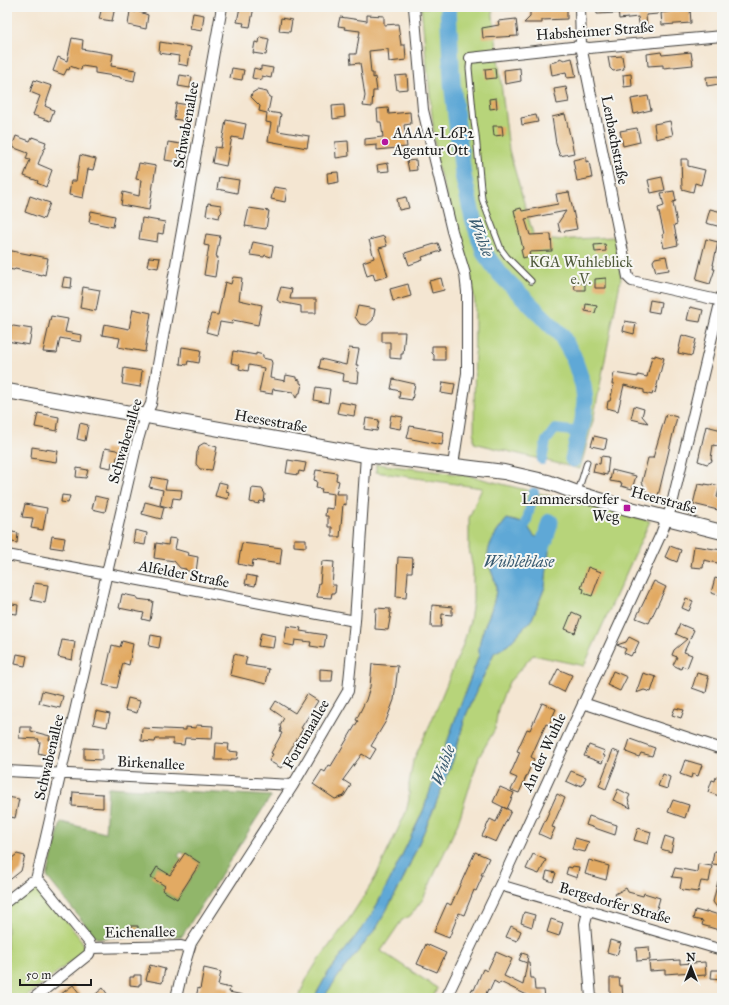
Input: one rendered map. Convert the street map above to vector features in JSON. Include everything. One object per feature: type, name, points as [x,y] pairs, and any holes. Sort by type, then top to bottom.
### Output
[{"type":"street","name":"Schwabenallee","points":[[36,880],[137,443],[145,416],[151,404],[222,7]]},
{"type":"street","points":[[414,7],[423,110],[452,231],[465,274],[467,292],[467,373],[453,465]]},
{"type":"street","name":"Lenbachstraße","points":[[580,7],[581,46],[628,277],[632,281],[722,299]]},
{"type":"street","name":"Habsheimer Straße","points":[[470,58],[581,46],[589,48],[722,36]]},
{"type":"street","points":[[667,518],[671,508],[722,299]]},
{"type":"street","name":"Heesestraße","points":[[7,391],[366,455],[504,472],[530,478]]},
{"type":"street","name":"Fortunaallee","points":[[176,998],[189,948],[293,785],[348,691],[356,621],[366,455]]},
{"type":"street","name":"Heerstraße","points":[[530,478],[548,482],[631,509],[722,532]]},
{"type":"street","name":"An der Wuhle","points":[[446,998],[500,885],[667,518]]},
{"type":"street","name":"Alfelder Straße","points":[[7,555],[356,621]]},
{"type":"street","points":[[583,703],[722,750]]},
{"type":"street","name":"Birkenallee","points":[[7,771],[293,785]]},
{"type":"street","points":[[7,901],[31,882],[36,880],[40,882],[89,942],[91,948],[89,954],[34,998]]},
{"type":"street","name":"Bergedorfer Straße","points":[[500,885],[722,950]]},
{"type":"street","points":[[588,911],[585,924],[591,998]]},
{"type":"street","name":"Eichenallee","points":[[91,948],[181,946],[189,948]]},
{"type":"lane","points":[[470,58],[469,68],[482,199],[501,249],[531,281]]},
{"type":"lane","points":[[578,493],[587,462]]},
{"type":"green space","name":"KGA Wuhleblick e.V.","points":[[421,7],[492,7],[509,150],[535,241],[614,237],[621,278],[593,421],[580,469],[474,443],[475,304],[471,276],[437,164]]},
{"type":"green space","points":[[376,464],[466,475],[650,521],[584,666],[533,655],[509,682],[498,709],[495,729],[479,757],[458,823],[423,899],[410,916],[402,920],[381,951],[437,988],[433,998],[323,998],[342,971],[376,929],[402,882],[453,760],[466,715],[494,653],[508,645],[532,619],[545,587],[549,542],[534,536],[526,524],[507,519],[495,535],[489,549],[488,558],[496,586],[495,598],[483,631],[479,647],[479,655],[423,811],[371,916],[328,973],[314,998],[298,998],[307,978],[317,962],[347,922],[375,878],[406,812],[409,799],[409,784],[413,761],[464,642],[470,621],[473,601],[473,569],[469,549],[469,518],[482,488],[376,472]]},
{"type":"green space","points":[[108,787],[271,796],[182,936],[96,938],[47,877],[61,822],[105,833]],"holes":[[[181,852],[200,863],[177,899],[163,890],[165,886],[157,867],[162,870],[161,872],[170,878],[182,859],[178,856]]]},
{"type":"green space","points":[[40,888],[82,941],[84,951],[25,998],[7,998],[7,909],[32,889]]},
{"type":"water","name":"Wuhleblase","points":[[507,519],[526,524],[534,536],[550,542],[545,587],[532,619],[508,645],[494,653],[466,715],[453,760],[432,813],[402,882],[376,929],[342,971],[323,998],[314,998],[328,973],[371,916],[423,811],[479,655],[479,647],[483,631],[495,598],[496,590],[495,581],[488,558],[490,544]]},
{"type":"building","points":[[102,7],[115,7],[112,21],[99,19]]},
{"type":"building","points":[[240,7],[254,7],[250,27],[243,26],[244,23],[237,22]]},
{"type":"building","points":[[554,7],[567,7],[567,19],[542,20],[542,23],[524,23],[530,17],[530,11],[554,10]]},
{"type":"building","points":[[596,7],[618,7],[618,13],[597,14]]},
{"type":"building","points":[[618,7],[658,7],[658,14],[646,15],[647,28],[640,29],[638,17],[619,19]]},
{"type":"building","points":[[690,9],[691,23],[662,25],[661,13]]},
{"type":"building","points":[[130,11],[137,11],[148,15],[146,29],[128,25]]},
{"type":"building","points":[[193,13],[204,15],[202,31],[190,29]]},
{"type":"building","points":[[367,15],[384,16],[384,25],[398,24],[401,45],[405,45],[406,60],[389,62],[388,49],[369,51],[371,73],[373,73],[373,78],[375,77],[377,91],[373,91],[372,107],[363,106],[365,96],[360,63],[351,64],[350,54],[356,54],[360,31],[344,29],[345,27],[338,26],[340,17],[367,21]]},
{"type":"building","points":[[281,18],[292,20],[290,32],[279,31]]},
{"type":"building","points":[[516,19],[518,36],[483,38],[482,28],[499,25],[498,21]]},
{"type":"building","points":[[260,37],[269,39],[266,55],[253,53],[255,42],[259,43]]},
{"type":"building","points":[[72,38],[83,40],[82,49],[113,54],[111,66],[136,70],[134,81],[95,73],[95,68],[82,66],[81,70],[70,66],[69,70],[67,69],[64,75],[53,71],[58,57],[67,61]]},
{"type":"building","points":[[160,42],[191,47],[188,66],[178,64],[179,56],[159,53]]},
{"type":"building","points":[[661,52],[662,55],[691,52],[693,65],[663,68],[663,65],[648,66],[647,54]]},
{"type":"building","points":[[622,56],[624,69],[613,71],[610,68],[608,57]]},
{"type":"building","points":[[560,58],[564,60],[572,58],[576,77],[567,78],[566,72],[552,75],[550,63],[558,61]]},
{"type":"building","points":[[261,66],[273,68],[271,78],[262,76],[262,80],[252,78],[254,68],[261,70]]},
{"type":"building","points":[[232,68],[244,70],[242,80],[230,78]]},
{"type":"building","points":[[495,68],[496,78],[486,79],[485,69]]},
{"type":"building","points":[[520,68],[521,81],[505,84],[504,70]]},
{"type":"building","points":[[631,74],[632,86],[624,87],[623,75]]},
{"type":"building","points":[[180,75],[192,77],[190,88],[178,86]]},
{"type":"building","points":[[407,75],[408,89],[397,90],[395,76]]},
{"type":"building","points":[[718,76],[719,84],[707,86],[706,77]]},
{"type":"building","points":[[34,80],[52,86],[45,106],[54,110],[50,121],[33,115],[40,96],[30,92]]},
{"type":"building","points":[[566,87],[569,102],[557,104],[554,89]]},
{"type":"building","points":[[257,90],[267,92],[269,97],[271,97],[268,112],[281,114],[278,131],[309,136],[307,148],[268,141],[271,123],[266,122],[267,113],[259,111],[260,106],[251,97],[252,93]]},
{"type":"building","points":[[648,96],[651,110],[634,114],[631,99]]},
{"type":"building","points":[[496,98],[497,108],[490,109],[489,99]]},
{"type":"building","points":[[176,103],[188,105],[185,121],[174,119]]},
{"type":"building","points":[[344,105],[345,117],[333,119],[332,106]]},
{"type":"building","points":[[388,108],[389,114],[410,112],[411,124],[404,125],[407,147],[377,150],[377,145],[365,146],[365,139],[383,137],[381,122],[378,122],[377,109]]},
{"type":"building","points":[[565,114],[574,153],[560,156],[556,144],[552,117]]},
{"type":"building","points":[[536,115],[538,122],[522,125],[521,118]]},
{"type":"building","points":[[226,120],[246,124],[243,139],[232,137],[226,166],[212,163],[215,147],[221,148]]},
{"type":"building","points":[[670,121],[673,135],[656,139],[654,124]]},
{"type":"building","points":[[493,126],[502,126],[503,135],[494,136]]},
{"type":"building","points":[[637,128],[640,142],[623,146],[620,131]]},
{"type":"building","points":[[16,136],[30,141],[32,137],[46,142],[46,148],[44,149],[38,164],[52,170],[46,187],[37,183],[38,181],[24,176],[30,160],[26,159],[28,153],[12,147]]},
{"type":"building","points":[[348,141],[349,156],[336,158],[335,142]]},
{"type":"building","points":[[168,142],[181,144],[178,162],[165,160]]},
{"type":"building","points":[[80,155],[96,159],[93,170],[88,169],[83,198],[69,195],[71,181],[76,181]]},
{"type":"building","points":[[586,157],[586,162],[589,161],[592,178],[577,181],[573,160]]},
{"type":"building","points":[[681,159],[688,159],[688,166],[705,170],[701,185],[695,183],[693,192],[682,189]]},
{"type":"building","points":[[416,160],[417,170],[409,171],[407,161]]},
{"type":"building","points":[[139,163],[156,166],[149,210],[121,205],[123,192],[139,196],[141,180],[136,179]]},
{"type":"building","points":[[388,163],[389,171],[378,172],[377,165]]},
{"type":"building","points":[[338,172],[339,182],[328,184],[327,173]]},
{"type":"building","points":[[219,177],[239,180],[237,193],[217,189]]},
{"type":"building","points":[[662,177],[665,190],[651,193],[648,180]]},
{"type":"building","points":[[274,187],[287,189],[285,202],[271,199]]},
{"type":"building","points":[[674,191],[676,201],[673,203],[677,224],[674,225],[678,245],[664,248],[662,235],[664,234],[658,208],[664,206],[661,193]]},
{"type":"building","points":[[569,192],[577,229],[560,232],[558,223],[566,211],[525,219],[530,235],[551,234],[552,251],[529,252],[530,256],[523,258],[521,250],[523,249],[514,210],[521,208],[522,211],[558,204],[556,194]]},
{"type":"building","points":[[30,196],[50,203],[44,219],[25,212]]},
{"type":"building","points":[[406,197],[409,208],[399,210],[397,199]]},
{"type":"building","points":[[208,203],[221,205],[222,212],[219,218],[206,215]]},
{"type":"building","points":[[249,208],[269,211],[266,229],[245,226]]},
{"type":"building","points":[[710,209],[722,212],[721,227],[706,223]]},
{"type":"building","points":[[91,211],[115,216],[113,227],[89,222]]},
{"type":"building","points":[[142,218],[165,222],[163,234],[158,233],[157,242],[139,239]]},
{"type":"building","points":[[206,234],[220,236],[216,257],[218,257],[215,277],[204,275],[209,246],[204,245]]},
{"type":"building","points":[[384,236],[387,246],[379,248],[388,276],[375,280],[373,274],[367,276],[363,262],[374,258],[369,240]]},
{"type":"building","points":[[706,239],[718,242],[713,265],[713,269],[715,269],[710,284],[696,280]]},
{"type":"building","points":[[253,242],[273,246],[271,257],[265,255],[264,257],[250,255]]},
{"type":"building","points":[[438,243],[441,251],[422,257],[423,260],[409,265],[405,253]]},
{"type":"building","points":[[605,244],[606,251],[595,252],[594,245]]},
{"type":"building","points":[[7,250],[48,258],[45,275],[15,269],[7,269]]},
{"type":"building","points":[[666,256],[669,270],[656,272],[653,261],[655,258]]},
{"type":"building","points":[[149,257],[160,258],[158,268],[147,266]]},
{"type":"building","points":[[64,277],[72,278],[71,288],[62,287]]},
{"type":"building","points":[[233,277],[242,278],[239,300],[262,305],[258,325],[233,320],[232,324],[220,322],[217,335],[206,332],[211,314],[218,315],[225,282],[231,284]]},
{"type":"building","points":[[441,278],[444,290],[432,293],[429,281]]},
{"type":"building","points":[[606,278],[606,288],[595,288],[595,279]]},
{"type":"building","points":[[574,283],[585,283],[585,290],[575,290]]},
{"type":"building","points":[[408,284],[411,296],[393,301],[390,289]]},
{"type":"building","points":[[83,287],[100,290],[96,311],[80,308]]},
{"type":"building","points":[[281,287],[292,289],[290,299],[316,299],[316,313],[301,313],[301,306],[280,302],[277,300]]},
{"type":"building","points":[[650,300],[661,302],[659,313],[648,311]]},
{"type":"building","points":[[586,304],[597,306],[595,313],[585,311]]},
{"type":"building","points":[[358,306],[375,309],[373,320],[367,325],[360,324],[355,317]]},
{"type":"building","points":[[690,307],[703,310],[700,322],[687,320]]},
{"type":"building","points":[[133,309],[151,313],[145,352],[118,347],[120,338],[102,335],[104,324],[129,329]]},
{"type":"building","points":[[51,316],[68,319],[65,332],[82,335],[81,342],[60,338],[57,353],[43,352]]},
{"type":"building","points":[[625,321],[636,323],[634,334],[623,331]]},
{"type":"building","points":[[7,325],[32,329],[29,345],[7,341]]},
{"type":"building","points":[[382,332],[405,332],[403,354],[401,354],[401,359],[390,358],[390,342],[382,342]]},
{"type":"building","points":[[682,335],[696,339],[692,356],[678,353]]},
{"type":"building","points":[[432,346],[445,346],[445,360],[434,360]]},
{"type":"building","points":[[182,347],[201,350],[199,363],[188,361],[187,365],[180,364]]},
{"type":"building","points":[[349,348],[359,349],[356,365],[358,365],[357,372],[359,372],[358,383],[343,381],[344,374],[319,368],[321,359],[346,365]]},
{"type":"building","points":[[233,351],[256,355],[256,353],[263,355],[263,358],[271,360],[270,378],[285,381],[286,375],[296,377],[296,379],[300,380],[300,383],[302,384],[300,393],[296,398],[293,392],[273,389],[272,394],[259,392],[264,368],[249,365],[248,371],[239,369],[240,365],[231,363]]},
{"type":"building","points":[[655,355],[664,358],[655,393],[653,392],[652,395],[644,393],[644,390],[624,385],[618,411],[607,408],[614,384],[612,384],[614,373],[647,377],[652,356],[655,357]]},
{"type":"building","points":[[124,368],[142,371],[140,387],[122,384]]},
{"type":"building","points":[[393,379],[415,384],[412,400],[399,398],[400,391],[391,389]]},
{"type":"building","points":[[443,382],[455,384],[453,395],[441,393]]},
{"type":"building","points":[[316,387],[330,389],[328,403],[314,400]]},
{"type":"building","points":[[340,402],[356,405],[354,416],[337,413]]},
{"type":"building","points":[[634,406],[644,409],[642,416],[648,423],[631,419]]},
{"type":"building","points":[[38,413],[59,417],[57,431],[35,427]]},
{"type":"building","points":[[666,414],[677,417],[658,496],[647,493],[642,482],[648,458],[653,458]]},
{"type":"building","points":[[391,415],[403,417],[400,429],[389,427]]},
{"type":"building","points":[[366,418],[379,420],[377,431],[364,429]]},
{"type":"building","points":[[80,423],[88,425],[85,441],[77,439]]},
{"type":"building","points":[[410,426],[444,432],[442,445],[407,438]]},
{"type":"building","points":[[706,426],[722,430],[722,447],[713,445],[712,461],[707,464],[698,461]]},
{"type":"building","points":[[594,436],[607,439],[605,449],[591,446]]},
{"type":"building","points":[[204,443],[217,447],[212,470],[200,469],[196,464],[199,446]]},
{"type":"building","points":[[32,447],[58,451],[56,462],[31,458]]},
{"type":"building","points":[[105,448],[116,450],[125,456],[117,457],[116,463],[112,462],[111,468],[101,466]]},
{"type":"building","points":[[601,456],[609,457],[607,475],[593,472],[595,463],[600,464]]},
{"type":"building","points":[[288,460],[306,463],[304,472],[299,471],[298,475],[286,473]]},
{"type":"building","points":[[77,468],[88,470],[86,478],[76,477]]},
{"type":"building","points":[[316,470],[337,473],[336,480],[339,481],[336,494],[346,494],[346,505],[343,504],[340,537],[332,537],[332,527],[328,527],[328,516],[325,516],[326,508],[333,509],[334,494],[321,492],[322,489],[316,488],[317,481],[314,480]]},
{"type":"building","points":[[612,470],[636,476],[632,489],[621,486],[622,483],[610,481]]},
{"type":"building","points":[[152,477],[167,480],[165,489],[182,490],[181,499],[173,498],[171,508],[160,505],[163,490],[149,487]]},
{"type":"building","points":[[219,482],[227,484],[226,491],[229,492],[228,499],[215,496]]},
{"type":"building","points":[[698,484],[712,484],[720,486],[717,497],[722,499],[722,511],[693,504]]},
{"type":"building","points":[[252,488],[262,489],[265,494],[264,502],[260,501],[259,504],[250,502]]},
{"type":"building","points":[[62,495],[70,496],[68,503],[61,502]]},
{"type":"building","points":[[95,496],[108,499],[105,512],[92,509]]},
{"type":"building","points":[[145,502],[164,507],[161,519],[142,514]]},
{"type":"building","points":[[25,504],[47,508],[43,530],[31,528],[33,518],[22,517]]},
{"type":"building","points":[[135,530],[147,533],[145,545],[133,543]]},
{"type":"building","points":[[7,531],[18,533],[17,543],[7,541]]},
{"type":"building","points":[[52,536],[65,538],[63,549],[50,547]]},
{"type":"building","points":[[169,538],[177,539],[175,549],[189,553],[188,555],[198,557],[196,572],[186,571],[186,569],[180,568],[174,561],[154,558],[156,543],[168,545]]},
{"type":"building","points":[[294,539],[306,539],[306,547],[294,546]]},
{"type":"building","points":[[242,543],[282,548],[280,564],[253,560],[252,567],[238,564]]},
{"type":"building","points":[[670,546],[681,550],[677,562],[665,557]]},
{"type":"building","points":[[694,546],[722,550],[722,564],[704,560],[703,568],[691,567]]},
{"type":"building","points":[[398,557],[413,558],[412,572],[408,572],[406,598],[396,597]]},
{"type":"building","points":[[322,561],[334,562],[332,585],[336,585],[335,593],[332,593],[331,598],[317,597]]},
{"type":"building","points":[[588,567],[601,572],[592,596],[583,593],[584,589],[581,588]]},
{"type":"building","points":[[247,575],[257,577],[255,586],[245,584]]},
{"type":"building","points":[[715,578],[722,580],[722,596],[711,593]]},
{"type":"building","points":[[654,581],[666,587],[649,623],[636,618]]},
{"type":"building","points":[[34,583],[48,585],[45,603],[31,600]]},
{"type":"building","points":[[122,594],[137,597],[137,599],[153,601],[150,621],[142,619],[144,613],[119,608]]},
{"type":"building","points":[[686,598],[693,601],[689,611],[682,608]]},
{"type":"building","points":[[7,603],[18,605],[17,614],[7,613]]},
{"type":"building","points":[[432,605],[452,607],[452,615],[442,614],[441,627],[431,627]]},
{"type":"building","points":[[376,608],[390,609],[391,613],[388,630],[375,629]]},
{"type":"building","points":[[572,612],[581,616],[575,633],[565,629]]},
{"type":"building","points":[[680,624],[694,630],[684,652],[692,655],[687,668],[682,666],[681,669],[673,665],[677,657],[672,655],[674,650],[687,639],[676,634]]},
{"type":"building","points":[[287,626],[301,628],[300,631],[326,635],[324,648],[310,646],[311,642],[295,640],[294,646],[284,644]]},
{"type":"building","points":[[261,633],[275,636],[273,648],[258,646]]},
{"type":"building","points":[[151,635],[161,637],[159,648],[149,646]]},
{"type":"building","points":[[629,637],[639,642],[631,656],[624,653],[626,649],[617,645],[626,642]]},
{"type":"building","points":[[62,640],[75,642],[72,660],[58,657]]},
{"type":"building","points":[[122,641],[133,644],[129,665],[123,663],[117,688],[103,685],[112,645],[120,647]]},
{"type":"building","points":[[17,654],[27,656],[25,666],[15,664]]},
{"type":"building","points":[[234,654],[247,657],[245,665],[269,669],[266,684],[230,675]]},
{"type":"building","points":[[372,664],[398,666],[394,700],[386,721],[371,746],[376,749],[370,759],[362,754],[343,780],[351,785],[344,796],[335,799],[313,784],[322,770],[325,772],[329,765],[331,766],[358,721],[356,720],[366,700],[370,687]]},
{"type":"building","points":[[320,669],[333,670],[332,681],[320,681]]},
{"type":"building","points":[[558,669],[572,675],[564,692],[550,685]]},
{"type":"building","points":[[613,671],[627,677],[620,691],[607,685]]},
{"type":"building","points":[[643,673],[656,677],[651,692],[644,690],[636,693]]},
{"type":"building","points":[[697,673],[708,676],[707,678],[709,678],[706,693],[692,688]]},
{"type":"building","points":[[42,691],[63,696],[60,708],[39,703]]},
{"type":"building","points":[[307,694],[318,701],[301,728],[303,729],[287,755],[288,758],[285,761],[286,765],[282,766],[281,768],[269,761],[273,754],[271,753],[282,733],[280,732],[280,725],[284,718],[271,709],[276,701],[295,713]]},
{"type":"building","points":[[128,698],[140,701],[137,713],[125,710]]},
{"type":"building","points":[[542,703],[556,709],[549,725],[546,724],[531,757],[534,759],[519,793],[511,790],[517,778],[510,775],[520,752],[517,751],[527,729],[530,730]]},
{"type":"building","points":[[675,708],[684,710],[681,718],[672,715]]},
{"type":"building","points":[[96,711],[110,714],[107,727],[93,724]]},
{"type":"building","points":[[196,725],[213,726],[212,739],[185,738],[184,745],[173,744],[173,739],[156,739],[155,742],[141,741],[142,728],[186,730],[186,727],[196,728]]},
{"type":"building","points":[[20,727],[31,727],[31,731],[50,736],[49,740],[54,741],[50,756],[38,753],[40,742],[38,741],[39,739],[19,738]]},
{"type":"building","points":[[630,739],[655,748],[652,756],[641,753],[639,757],[626,752]]},
{"type":"building","points":[[216,743],[229,744],[228,751],[238,752],[237,759],[215,760]]},
{"type":"building","points":[[589,745],[605,751],[603,755],[605,756],[602,763],[584,756]]},
{"type":"building","points":[[84,748],[102,749],[102,760],[84,759]]},
{"type":"building","points":[[613,750],[620,753],[606,789],[599,786]]},
{"type":"building","points":[[685,760],[702,765],[698,776],[692,774],[691,778],[680,774]]},
{"type":"building","points":[[571,771],[586,777],[582,786],[577,784],[577,786],[566,781]]},
{"type":"building","points":[[663,774],[670,777],[667,789],[658,786]]},
{"type":"building","points":[[716,777],[722,779],[722,788],[719,796],[708,792],[712,780],[715,781]]},
{"type":"building","points":[[500,787],[514,793],[507,809],[511,811],[496,842],[482,836],[490,819],[496,822],[503,807],[493,802]]},
{"type":"building","points":[[618,789],[630,795],[628,799],[631,808],[613,800]]},
{"type":"building","points":[[73,792],[103,794],[103,808],[72,806]]},
{"type":"building","points":[[557,794],[565,798],[552,827],[555,828],[550,839],[539,834]]},
{"type":"building","points":[[7,797],[19,799],[15,818],[7,816]]},
{"type":"building","points":[[673,800],[689,805],[685,818],[668,812]]},
{"type":"building","points":[[589,816],[617,825],[615,835],[586,825]]},
{"type":"building","points":[[638,828],[651,832],[648,844],[634,840]]},
{"type":"building","points":[[665,836],[674,839],[671,852],[661,849]]},
{"type":"building","points":[[575,838],[589,842],[585,852],[572,849]]},
{"type":"building","points":[[714,851],[721,852],[722,865],[712,864]]},
{"type":"building","points":[[475,852],[489,858],[481,875],[483,875],[476,891],[474,890],[464,915],[459,913],[449,938],[434,932],[447,903],[451,905]]},
{"type":"building","points":[[185,853],[200,863],[177,899],[162,890],[165,886],[151,877],[157,867],[170,875]]},
{"type":"building","points":[[17,854],[25,856],[21,871],[7,882],[7,865]]},
{"type":"building","points":[[533,854],[546,860],[539,874],[526,869]]},
{"type":"building","points":[[589,860],[609,866],[606,880],[585,874]]},
{"type":"building","points":[[698,864],[712,866],[709,882],[701,881],[698,892],[682,890],[680,888],[682,878],[672,877],[675,868],[697,872]]},
{"type":"building","points":[[572,866],[579,867],[577,878],[566,874],[568,867],[572,868]]},
{"type":"building","points":[[547,871],[556,873],[553,882],[545,879]]},
{"type":"building","points":[[718,881],[722,882],[722,914],[713,902]]},
{"type":"building","points":[[626,888],[628,892],[643,896],[644,893],[660,898],[656,912],[616,901],[617,897],[615,894]]},
{"type":"building","points":[[695,910],[706,913],[706,911],[722,916],[722,931],[702,925],[703,921],[693,919]]},
{"type":"building","points":[[524,912],[535,915],[532,927],[521,923]]},
{"type":"building","points":[[551,919],[563,923],[559,936],[547,932]]},
{"type":"building","points":[[130,926],[138,926],[138,933],[131,933]]},
{"type":"building","points":[[511,926],[521,931],[517,941],[506,937]]},
{"type":"building","points":[[610,940],[621,943],[617,955],[607,952]]},
{"type":"building","points":[[426,944],[446,953],[437,972],[417,964]]},
{"type":"building","points":[[649,947],[650,960],[637,961],[636,948]]},
{"type":"building","points":[[496,952],[512,959],[504,976],[523,985],[527,963],[519,960],[522,953],[528,955],[527,962],[529,962],[531,978],[534,978],[535,990],[544,990],[545,998],[531,998],[500,982],[499,984],[494,981],[490,990],[488,989],[485,996],[491,998],[468,998],[472,989],[474,990],[483,969],[487,971]]},
{"type":"building","points":[[680,960],[680,964],[705,962],[706,975],[692,976],[692,972],[665,974],[665,970],[650,971],[649,962]]},
{"type":"building","points":[[150,965],[165,969],[162,983],[146,980]]},
{"type":"building","points":[[204,968],[221,972],[218,985],[230,988],[229,992],[243,995],[243,998],[196,998],[198,988],[200,989]]},
{"type":"building","points":[[712,970],[722,970],[722,979],[711,978]]},
{"type":"building","points":[[134,975],[141,975],[141,984],[139,984],[139,986],[130,985],[130,977],[134,977]]},
{"type":"building","points":[[610,978],[619,978],[620,986],[622,986],[623,998],[610,998]]},
{"type":"building","points":[[73,985],[83,998],[56,998]]},
{"type":"building","points":[[103,988],[110,998],[91,998]]},
{"type":"waterway","name":"Wuhle","points":[[448,7],[452,83],[463,175],[473,219],[485,254],[499,273],[561,335],[573,356],[583,385],[585,400],[583,420],[573,459]]},
{"type":"waterway","points":[[542,460],[546,441],[555,429],[580,432]]},
{"type":"waterway","points":[[526,524],[534,492]]},
{"type":"waterway","name":"Wuhle","points":[[534,560],[545,540],[550,522]]},
{"type":"place","name":"AAAA-L6P2 Agentur Ott","points":[[385,142]]},
{"type":"place","name":"Lammersdorfer Weg","points":[[627,508]]}]
